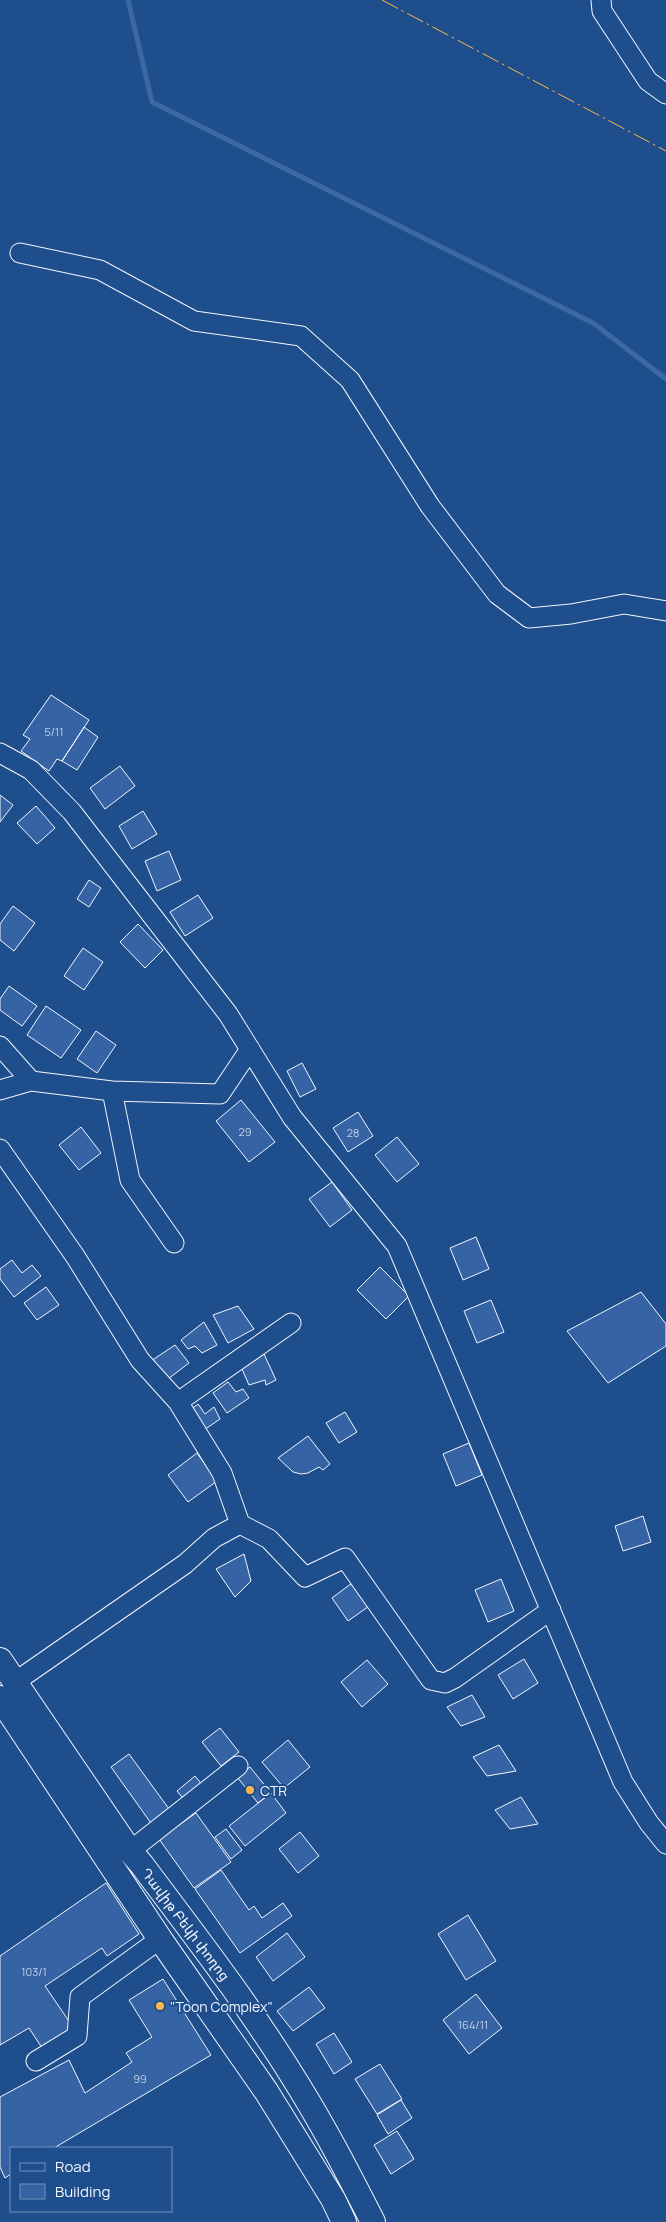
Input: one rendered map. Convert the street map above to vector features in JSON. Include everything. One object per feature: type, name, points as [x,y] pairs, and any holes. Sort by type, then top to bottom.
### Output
[{"type":"main road","name":"Դավիթ Բեկի փողոց","points":[[0,1660],[7,1690],[122,1882],[266,2090],[333,2199],[344,2222]]},
{"type":"main road","name":"Դավիթ Բեկի փողոց","points":[[7,1690],[239,1996],[298,2084],[341,2158],[373,2222]]},
{"type":"main road","points":[[122,1882],[121,1870],[136,1858]]},
{"type":"main road","points":[[213,2014],[232,2022],[240,2016],[239,1996]]},
{"type":"street","points":[[601,0],[602,12],[648,81],[666,94]]},
{"type":"street","points":[[20,253],[100,270],[194,321],[302,336],[350,380],[430,506],[497,594],[529,618],[571,614],[624,604],[666,611]]},
{"type":"street","points":[[0,753],[30,770],[72,812],[228,1014],[292,1117],[397,1246],[623,1782],[657,1822],[666,1844]]},
{"type":"street","points":[[0,1046],[31,1081]]},
{"type":"street","points":[[0,1090],[31,1081],[112,1092],[220,1094],[250,1049]]},
{"type":"street","points":[[112,1092],[130,1180],[174,1243]]},
{"type":"street","points":[[0,1149],[75,1256],[140,1360],[178,1402],[222,1473],[240,1524],[269,1538],[305,1577],[345,1558],[431,1680],[445,1683],[455,1678],[551,1610]]},
{"type":"street","points":[[178,1402],[291,1323]]},
{"type":"street","points":[[7,1690],[185,1564],[214,1538],[240,1524]]},
{"type":"street","points":[[136,1858],[238,1766]]},
{"type":"street","points":[[36,2061],[77,2036],[80,1997],[160,1939]]},
{"type":"building","points":[[51,695],[89,720],[62,761],[57,759],[49,771],[21,751],[30,739],[23,735]]},
{"type":"building","points":[[84,727],[98,737],[77,770],[62,761]]},
{"type":"building","points":[[120,766],[135,786],[105,809],[90,788]]},
{"type":"building","points":[[0,795],[13,805],[0,822]]},
{"type":"building","points":[[36,806],[55,828],[37,844],[17,823]]},
{"type":"building","points":[[143,811],[157,834],[132,849],[119,826]]},
{"type":"building","points":[[169,851],[181,880],[157,891],[145,861]]},
{"type":"building","points":[[89,880],[101,888],[89,907],[77,899]]},
{"type":"building","points":[[198,895],[213,918],[185,936],[170,912]]},
{"type":"building","points":[[13,906],[35,923],[14,951],[0,940],[0,924]]},
{"type":"building","points":[[138,924],[163,950],[145,968],[120,942]]},
{"type":"building","points":[[83,948],[103,962],[84,990],[64,976]]},
{"type":"building","points":[[9,986],[37,1006],[22,1026],[0,1010],[0,999]]},
{"type":"building","points":[[46,1006],[81,1030],[61,1058],[27,1035]]},
{"type":"building","points":[[96,1031],[116,1045],[97,1073],[77,1059]]},
{"type":"building","points":[[302,1063],[316,1089],[300,1097],[287,1071]]},
{"type":"building","points":[[241,1100],[275,1142],[249,1162],[216,1121]]},
{"type":"building","points":[[358,1112],[373,1136],[348,1152],[333,1128]]},
{"type":"building","points":[[81,1127],[101,1153],[79,1170],[59,1145]]},
{"type":"building","points":[[397,1137],[419,1164],[397,1182],[375,1155]]},
{"type":"building","points":[[332,1182],[352,1210],[330,1227],[309,1199]]},
{"type":"building","points":[[476,1237],[489,1269],[463,1280],[450,1248]]},
{"type":"building","points":[[12,1260],[22,1273],[32,1265],[41,1276],[14,1297],[0,1279],[0,1269]]},
{"type":"building","points":[[380,1267],[409,1296],[386,1319],[357,1290]]},
{"type":"building","points":[[46,1287],[59,1305],[37,1320],[24,1303]]},
{"type":"building","points":[[641,1292],[666,1324],[666,1346],[608,1383],[567,1331]]},
{"type":"building","points":[[491,1300],[504,1332],[477,1343],[464,1311]]},
{"type":"building","points":[[238,1306],[254,1329],[228,1343],[213,1315]]},
{"type":"building","points":[[204,1322],[217,1345],[202,1353],[195,1346],[188,1349],[181,1340]]},
{"type":"building","points":[[175,1345],[189,1363],[164,1382],[151,1361]]},
{"type":"building","points":[[264,1354],[276,1380],[266,1385],[265,1380],[249,1385],[242,1369]]},
{"type":"building","points":[[228,1382],[236,1392],[243,1389],[249,1398],[227,1413],[213,1393]]},
{"type":"building","points":[[198,1404],[205,1414],[214,1407],[220,1419],[204,1430],[190,1410]]},
{"type":"building","points":[[345,1412],[357,1432],[339,1443],[326,1423]]},
{"type":"building","points":[[308,1436],[330,1464],[323,1470],[319,1467],[308,1473],[293,1472],[278,1458]]},
{"type":"building","points":[[469,1443],[482,1475],[456,1486],[443,1454]]},
{"type":"building","points":[[197,1453],[217,1481],[188,1502],[168,1475]]},
{"type":"building","points":[[643,1516],[651,1542],[623,1551],[615,1526]]},
{"type":"building","points":[[244,1554],[251,1581],[235,1597],[216,1569]]},
{"type":"building","points":[[501,1579],[514,1611],[488,1622],[475,1590]]},
{"type":"building","points":[[356,1580],[372,1604],[348,1621],[332,1598]]},
{"type":"building","points":[[524,1659],[538,1683],[513,1699],[498,1675]]},
{"type":"building","points":[[367,1660],[388,1684],[362,1707],[341,1682]]},
{"type":"building","points":[[472,1695],[485,1717],[461,1726],[447,1707]]},
{"type":"building","points":[[220,1728],[239,1752],[221,1766],[202,1742]]},
{"type":"building","points":[[288,1740],[310,1767],[284,1788],[262,1762]]},
{"type":"building","points":[[499,1745],[516,1771],[487,1776],[473,1757]]},
{"type":"building","points":[[129,1754],[172,1813],[153,1826],[111,1767]]},
{"type":"building","points":[[250,1767],[271,1793],[258,1803],[237,1777]]},
{"type":"building","points":[[195,1776],[204,1787],[186,1802],[177,1791]]},
{"type":"building","points":[[271,1793],[286,1813],[245,1846],[229,1826]]},
{"type":"building","points":[[521,1797],[538,1824],[510,1829],[495,1810]]},
{"type":"building","points":[[196,1813],[231,1862],[194,1888],[159,1839]]},
{"type":"building","points":[[226,1829],[242,1850],[231,1859],[215,1837]]},
{"type":"building","points":[[300,1832],[319,1856],[298,1873],[279,1849]]},
{"type":"building","points":[[221,1870],[249,1910],[254,1906],[262,1918],[283,1903],[292,1916],[240,1953],[195,1889]]},
{"type":"building","points":[[106,1883],[139,1934],[107,1956],[102,1948],[45,1986],[75,2030],[44,2051],[29,2028],[0,2045],[0,1956]]},
{"type":"building","points":[[468,1915],[496,1961],[466,1980],[438,1934]]},
{"type":"building","points":[[287,1933],[305,1957],[273,1981],[256,1957]]},
{"type":"building","points":[[163,1979],[211,2055],[56,2147],[10,2147],[10,2175],[5,2178],[0,2167],[0,2097],[69,2060],[85,2093],[132,2062],[126,2053],[152,2037],[129,2000]]},
{"type":"building","points":[[309,1987],[325,2008],[293,2031],[277,2011]]},
{"type":"building","points":[[476,1994],[502,2028],[469,2054],[443,2020]]},
{"type":"building","points":[[334,2033],[352,2062],[334,2074],[316,2044]]},
{"type":"building","points":[[380,2064],[402,2099],[377,2114],[355,2079]]},
{"type":"building","points":[[401,2100],[412,2118],[388,2134],[377,2115]]},
{"type":"building","points":[[397,2131],[414,2159],[391,2174],[374,2145]]},
{"type":"waterway","points":[[128,0],[152,102],[593,323],[666,379]]},
{"type":"power","points":[[382,0],[666,151]]},
{"type":"place","name":"CTR","points":[[250,1790]]},
{"type":"place","name":"\"Toon Complex\"","points":[[160,2006]]}]
